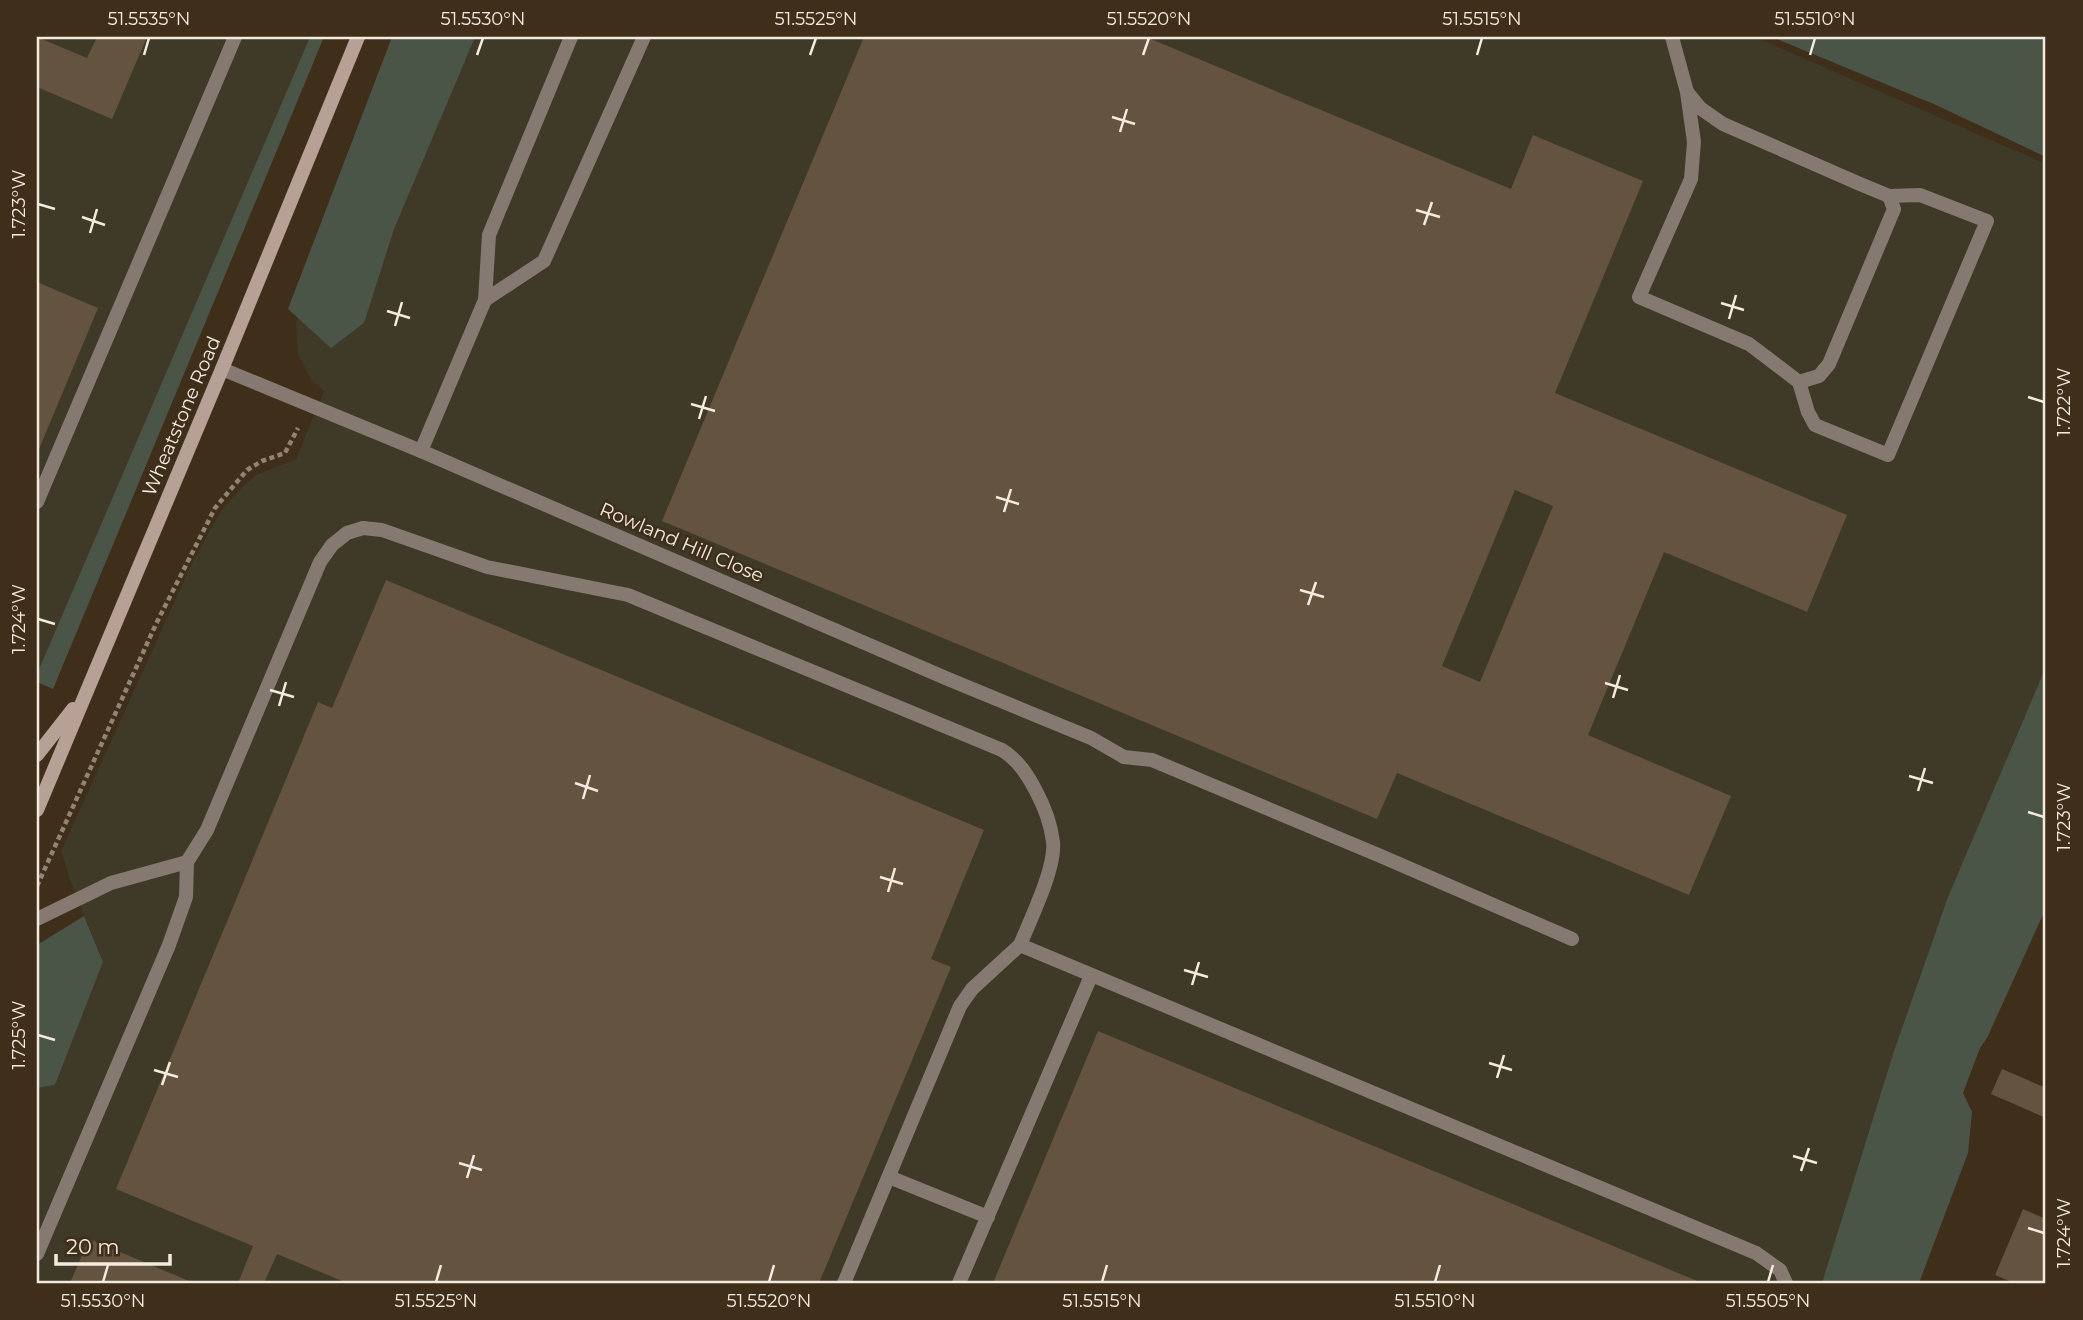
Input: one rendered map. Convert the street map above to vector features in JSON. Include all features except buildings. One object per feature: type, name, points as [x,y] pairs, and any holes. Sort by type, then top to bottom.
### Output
[{"type":"main road","name":"Wheatstone Road","points":[[37,810],[358,37]]},
{"type":"main road","points":[[37,755],[84,694]]},
{"type":"street","points":[[37,502],[235,37]]},
{"type":"street","points":[[421,451],[485,300],[489,235],[571,37]]},
{"type":"street","points":[[485,300],[544,261],[644,37]]},
{"type":"street","points":[[1672,37],[1687,92],[1694,142],[1691,179],[1639,296],[1749,344],[1799,382],[1815,425],[1888,455],[1987,221],[1920,195],[1889,196],[1723,124],[1700,108],[1687,92]]},
{"type":"street","points":[[1799,382],[1819,376],[1829,364],[1894,209],[1889,196]]},
{"type":"street","name":"Rowland Hill Close","points":[[222,369],[421,451],[1091,738],[1124,757],[1152,760],[1371,851],[1572,939]]},
{"type":"street","points":[[37,1254],[169,945],[186,897],[187,862],[207,830],[320,562],[332,545],[347,533],[363,528],[382,530],[487,567],[628,595],[1008,754],[1027,775],[1040,800],[1054,844],[1051,866],[1020,945],[965,996],[844,1283]]},
{"type":"street","points":[[37,919],[111,883],[187,862]]},
{"type":"street","points":[[1020,945],[1756,1253],[1780,1270],[1786,1283]]},
{"type":"street","points":[[959,1283],[1091,976]]},
{"type":"street","points":[[889,1177],[988,1217]]},
{"type":"path","points":[[37,886],[156,624],[215,508],[247,470],[285,453],[310,406]]},
{"type":"shaded area","points":[[37,37],[310,37],[37,674]]},
{"type":"shaded area","points":[[402,37],[1755,37],[2046,164],[2046,677],[1875,1283],[37,1283],[37,1088],[55,1085],[103,962],[61,851],[192,563],[219,514],[256,475],[296,459],[324,391],[311,380],[298,354],[296,324],[301,299]]},
{"type":"green space","points":[[310,37],[324,37],[53,689],[37,682],[37,674]]},
{"type":"green space","points":[[392,37],[475,37],[394,229],[364,323],[331,348],[288,309]]},
{"type":"green space","points":[[1772,37],[2046,37],[2046,157],[1936,105]]},
{"type":"green space","points":[[2046,667],[2046,908],[1980,1048],[1963,1093],[1972,1112],[1968,1153],[1919,1283],[1822,1283],[1894,1051],[1948,897]]},
{"type":"green space","points":[[84,916],[103,962],[55,1085],[37,1088],[37,945]]}]
